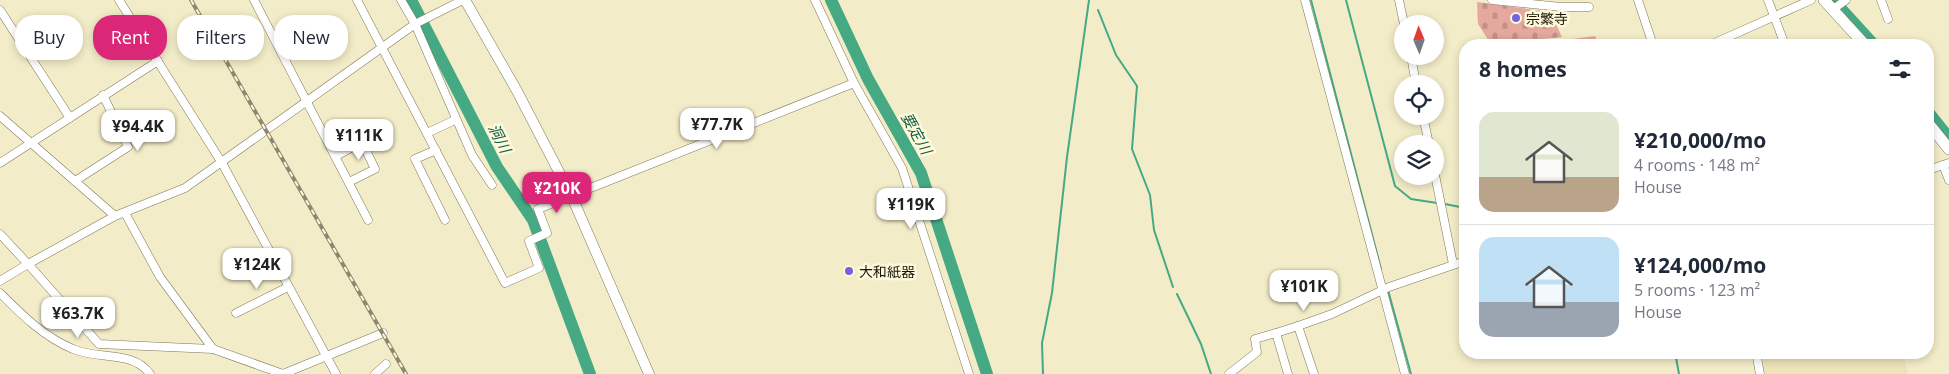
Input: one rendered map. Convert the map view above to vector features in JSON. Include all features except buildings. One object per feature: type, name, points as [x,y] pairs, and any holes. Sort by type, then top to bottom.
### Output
[{"type":"main road","points":[[1824,0],[1838,5],[1860,39]]},
{"type":"main road","points":[[1934,130],[1948,145]]},
{"type":"street","points":[[119,0],[222,163],[336,374]]},
{"type":"street","points":[[254,0],[368,220]]},
{"type":"street","points":[[358,0],[384,47],[426,133],[504,283],[539,268],[529,241],[547,233],[538,209],[854,83]]},
{"type":"street","points":[[401,0],[415,23],[455,120],[472,155],[492,184]]},
{"type":"street","points":[[0,280],[115,216],[185,188],[415,23],[464,0],[517,90],[572,197],[649,374]]},
{"type":"street","points":[[815,0],[854,83],[902,168],[970,374]]},
{"type":"street","points":[[1399,0],[1402,15]]},
{"type":"street","points":[[1492,0],[1561,7],[1588,7]]},
{"type":"street","points":[[1638,0],[1651,39]]},
{"type":"street","points":[[1768,0],[1783,39]]},
{"type":"street","points":[[1724,39],[1811,0]]},
{"type":"street","points":[[1881,0],[1888,19]]},
{"type":"street","points":[[1306,3],[1385,289],[1405,374]]},
{"type":"street","points":[[0,10],[70,118]]},
{"type":"street","points":[[0,163],[158,61]]},
{"type":"street","points":[[75,181],[128,147],[103,95]]},
{"type":"street","points":[[0,116],[115,216]]},
{"type":"street","points":[[426,133],[455,120]]},
{"type":"street","points":[[336,156],[362,142],[375,169],[349,182]]},
{"type":"street","points":[[436,150],[415,159],[445,220]]},
{"type":"street","points":[[1934,168],[1946,164],[1949,180]]},
{"type":"street","points":[[1437,185],[1453,264]]},
{"type":"street","points":[[125,212],[160,276],[213,349]]},
{"type":"street","points":[[0,234],[99,344],[213,349],[283,374],[384,333]]},
{"type":"street","points":[[1229,374],[1257,352],[1255,338],[1298,326],[1385,289],[1459,262]]},
{"type":"street","points":[[236,313],[288,287]]},
{"type":"street","points":[[0,293],[24,318],[53,340],[89,355],[138,361],[150,374]]},
{"type":"street","points":[[1298,326],[1314,374]]},
{"type":"street","points":[[1276,333],[1288,374]]},
{"type":"street","points":[[1757,359],[1760,374]]},
{"type":"street","points":[[375,374],[386,364]]},
{"type":"shaded area","points":[[1759,359],[1904,359],[1908,374],[1763,374]]},
{"type":"green space","name":"宗繁寺","points":[[1477,2],[1550,12],[1562,37],[1544,39],[1487,39],[1478,24]]},
{"type":"green space","points":[[1595,36],[1596,39],[1572,39]]},
{"type":"waterway","name":"洞川","points":[[411,0],[497,167],[533,220],[590,374]]},
{"type":"waterway","name":"要定川","points":[[831,0],[868,79],[921,173],[987,374]]},
{"type":"waterway","points":[[1043,374],[1042,343],[1052,293],[1067,157],[1089,0]]},
{"type":"waterway","points":[[1311,0],[1381,269]]},
{"type":"waterway","points":[[1346,0],[1395,186],[1411,199],[1437,203]]},
{"type":"waterway","points":[[1833,0],[1869,39]]},
{"type":"waterway","points":[[1098,10],[1116,55],[1137,86],[1132,149],[1150,195],[1154,230],[1173,287]]},
{"type":"waterway","points":[[1934,119],[1949,138]]},
{"type":"waterway","points":[[1445,204],[1459,207]]},
{"type":"waterway","points":[[1388,290],[1411,374]]},
{"type":"waterway","points":[[1177,294],[1201,344],[1211,374]]},
{"type":"waterway","points":[[1676,359],[1679,374]]},
{"type":"railway","points":[[191,0],[406,374]]},
{"type":"place","name":"宗繁寺","points":[[1516,18]]},
{"type":"place","name":"大和紙器","points":[[849,271]]}]
